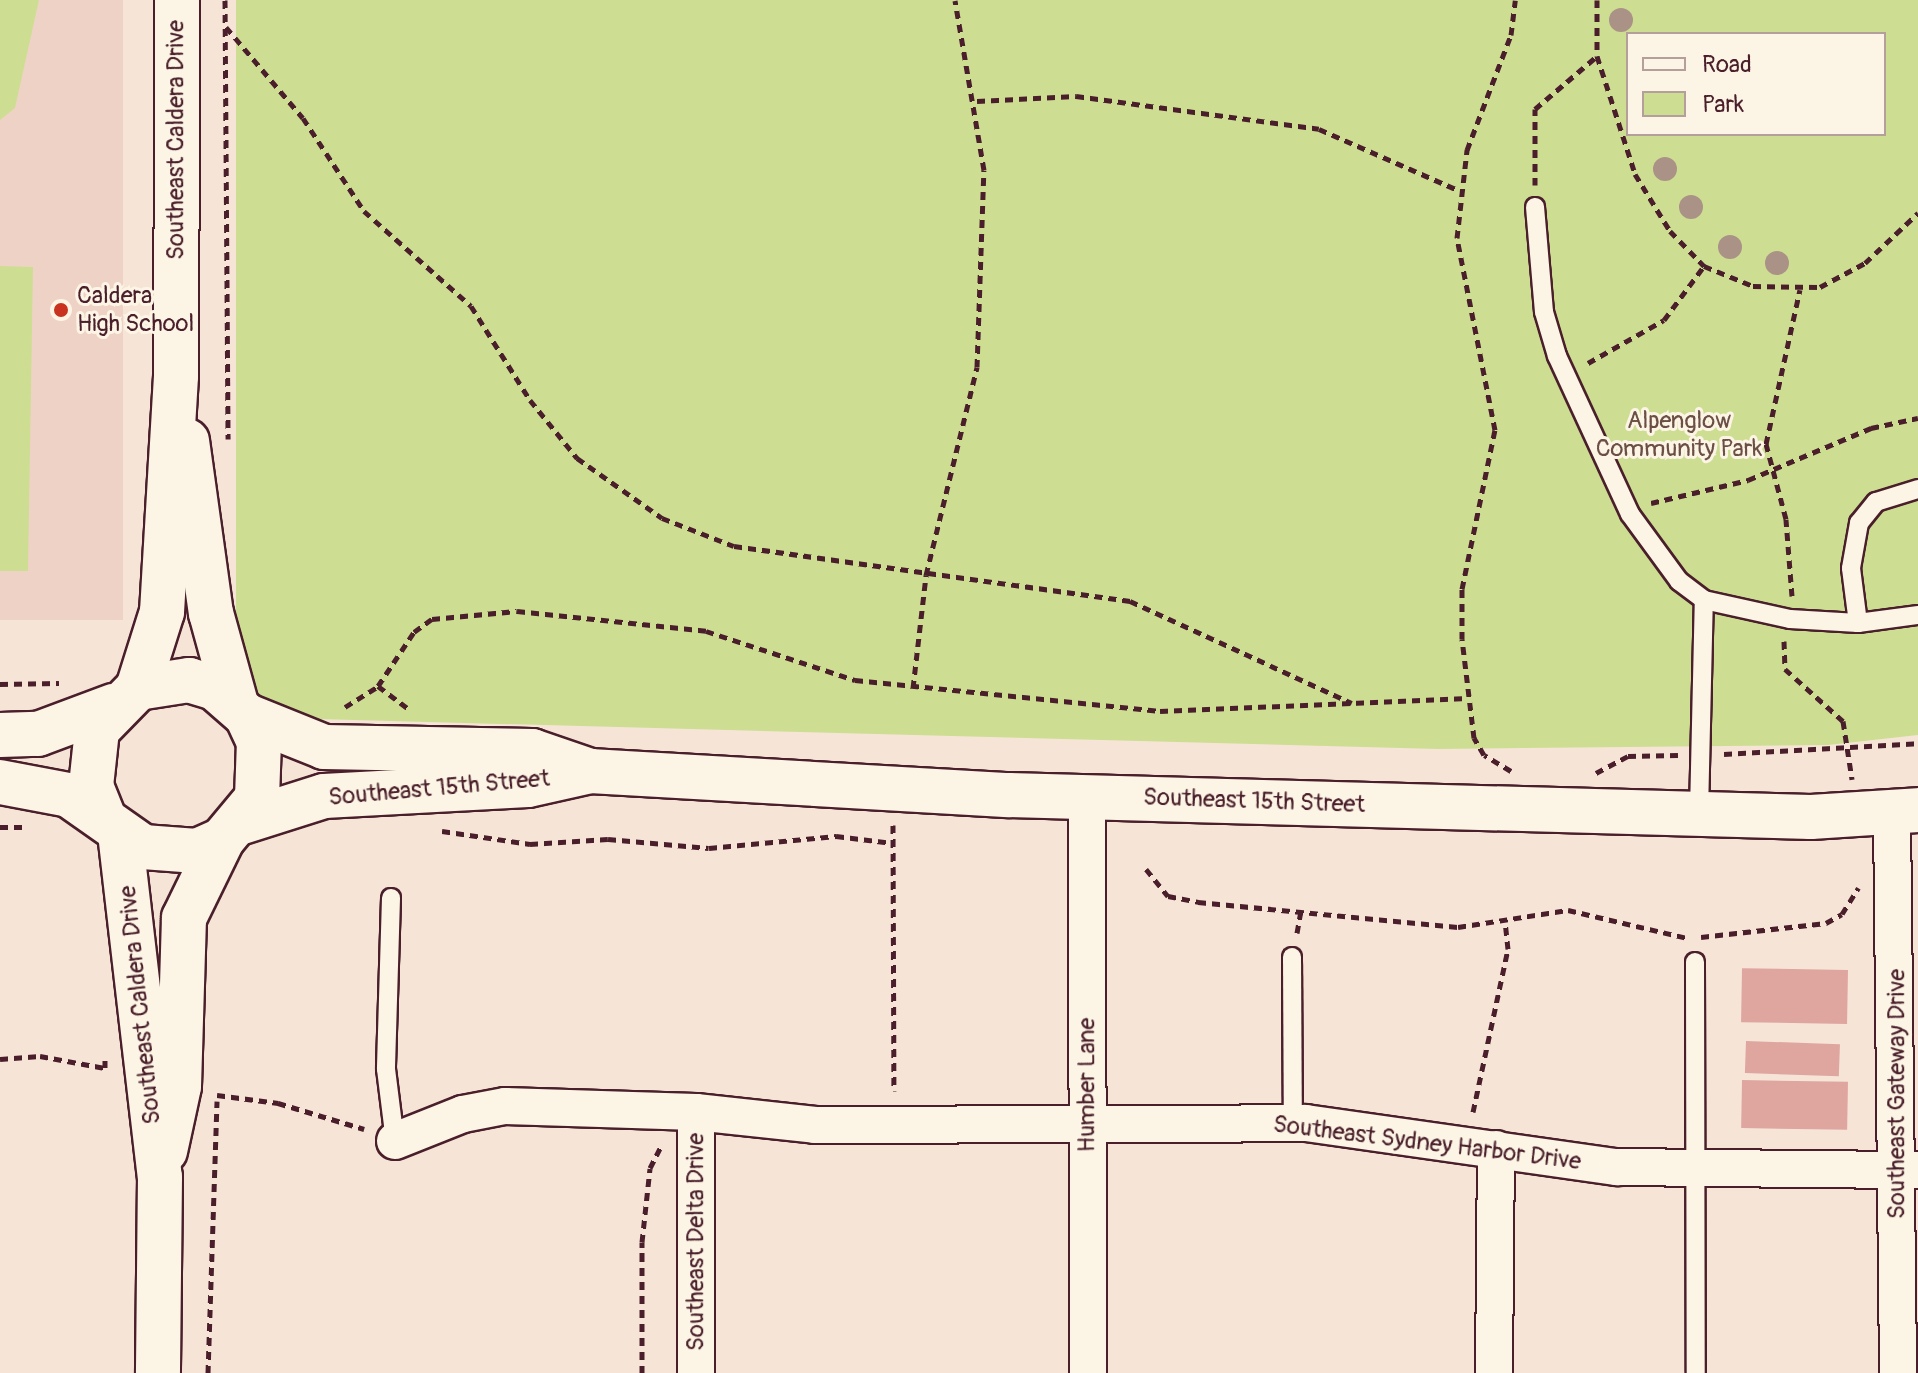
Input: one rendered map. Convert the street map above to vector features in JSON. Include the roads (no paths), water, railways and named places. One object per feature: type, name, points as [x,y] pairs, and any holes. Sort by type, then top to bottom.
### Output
[{"type":"main road","name":"Southeast Caldera Drive","points":[[125,697],[162,612],[176,376],[177,0]]},
{"type":"main road","name":"Southeast Caldera Drive","points":[[176,376],[211,613],[241,710]]},
{"type":"main road","points":[[0,735],[38,734],[125,697],[189,680],[241,710],[262,770],[232,831],[170,853],[36,785],[0,782]]},
{"type":"main road","points":[[111,823],[89,758],[125,697]]},
{"type":"main road","name":"Southeast 15th Street","points":[[241,710],[324,747],[532,751],[590,771],[1087,797],[1699,814],[1888,813]]},
{"type":"main road","name":"Southeast 15th Street","points":[[232,831],[324,796],[528,785],[590,771]]},
{"type":"main road","name":"Southeast Caldera Drive","points":[[111,823],[160,1177],[158,1373]]},
{"type":"main road","name":"Southeast Caldera Drive","points":[[160,1177],[179,1086],[184,918],[232,831]]},
{"type":"street","name":"Humber Lane","points":[[1087,797],[1088,1373]]},
{"type":"street","name":"Southeast Gateway Drive","points":[[1888,813],[1907,1170],[1898,1373]]},
{"type":"street","name":"Southeast Sydney Harbor Drive","points":[[395,1141],[505,1106],[696,1112],[894,1125],[1087,1121],[1293,1123],[1617,1167],[1907,1170]]},
{"type":"street","name":"Southeast Delta Drive","points":[[696,1112],[696,1373]]},
{"type":"street","points":[[1480,1146],[1494,1373]]},
{"type":"lane","points":[[1535,207],[1544,312],[1566,375],[1630,514],[1679,581],[1704,600],[1790,619],[1858,623],[1918,615]]},
{"type":"lane","points":[[1858,623],[1851,568],[1859,523],[1876,502],[1918,489]]},
{"type":"lane","points":[[1699,814],[1704,600]]},
{"type":"lane","points":[[391,898],[386,1069],[395,1141]]},
{"type":"lane","points":[[1292,957],[1293,1123]]},
{"type":"lane","points":[[1695,962],[1696,1373]]},
{"type":"place","name":"Caldera High School","points":[[61,310]]},
{"type":"park label","name":"Alpenglow Community Park","points":[[1679,435]]}]
